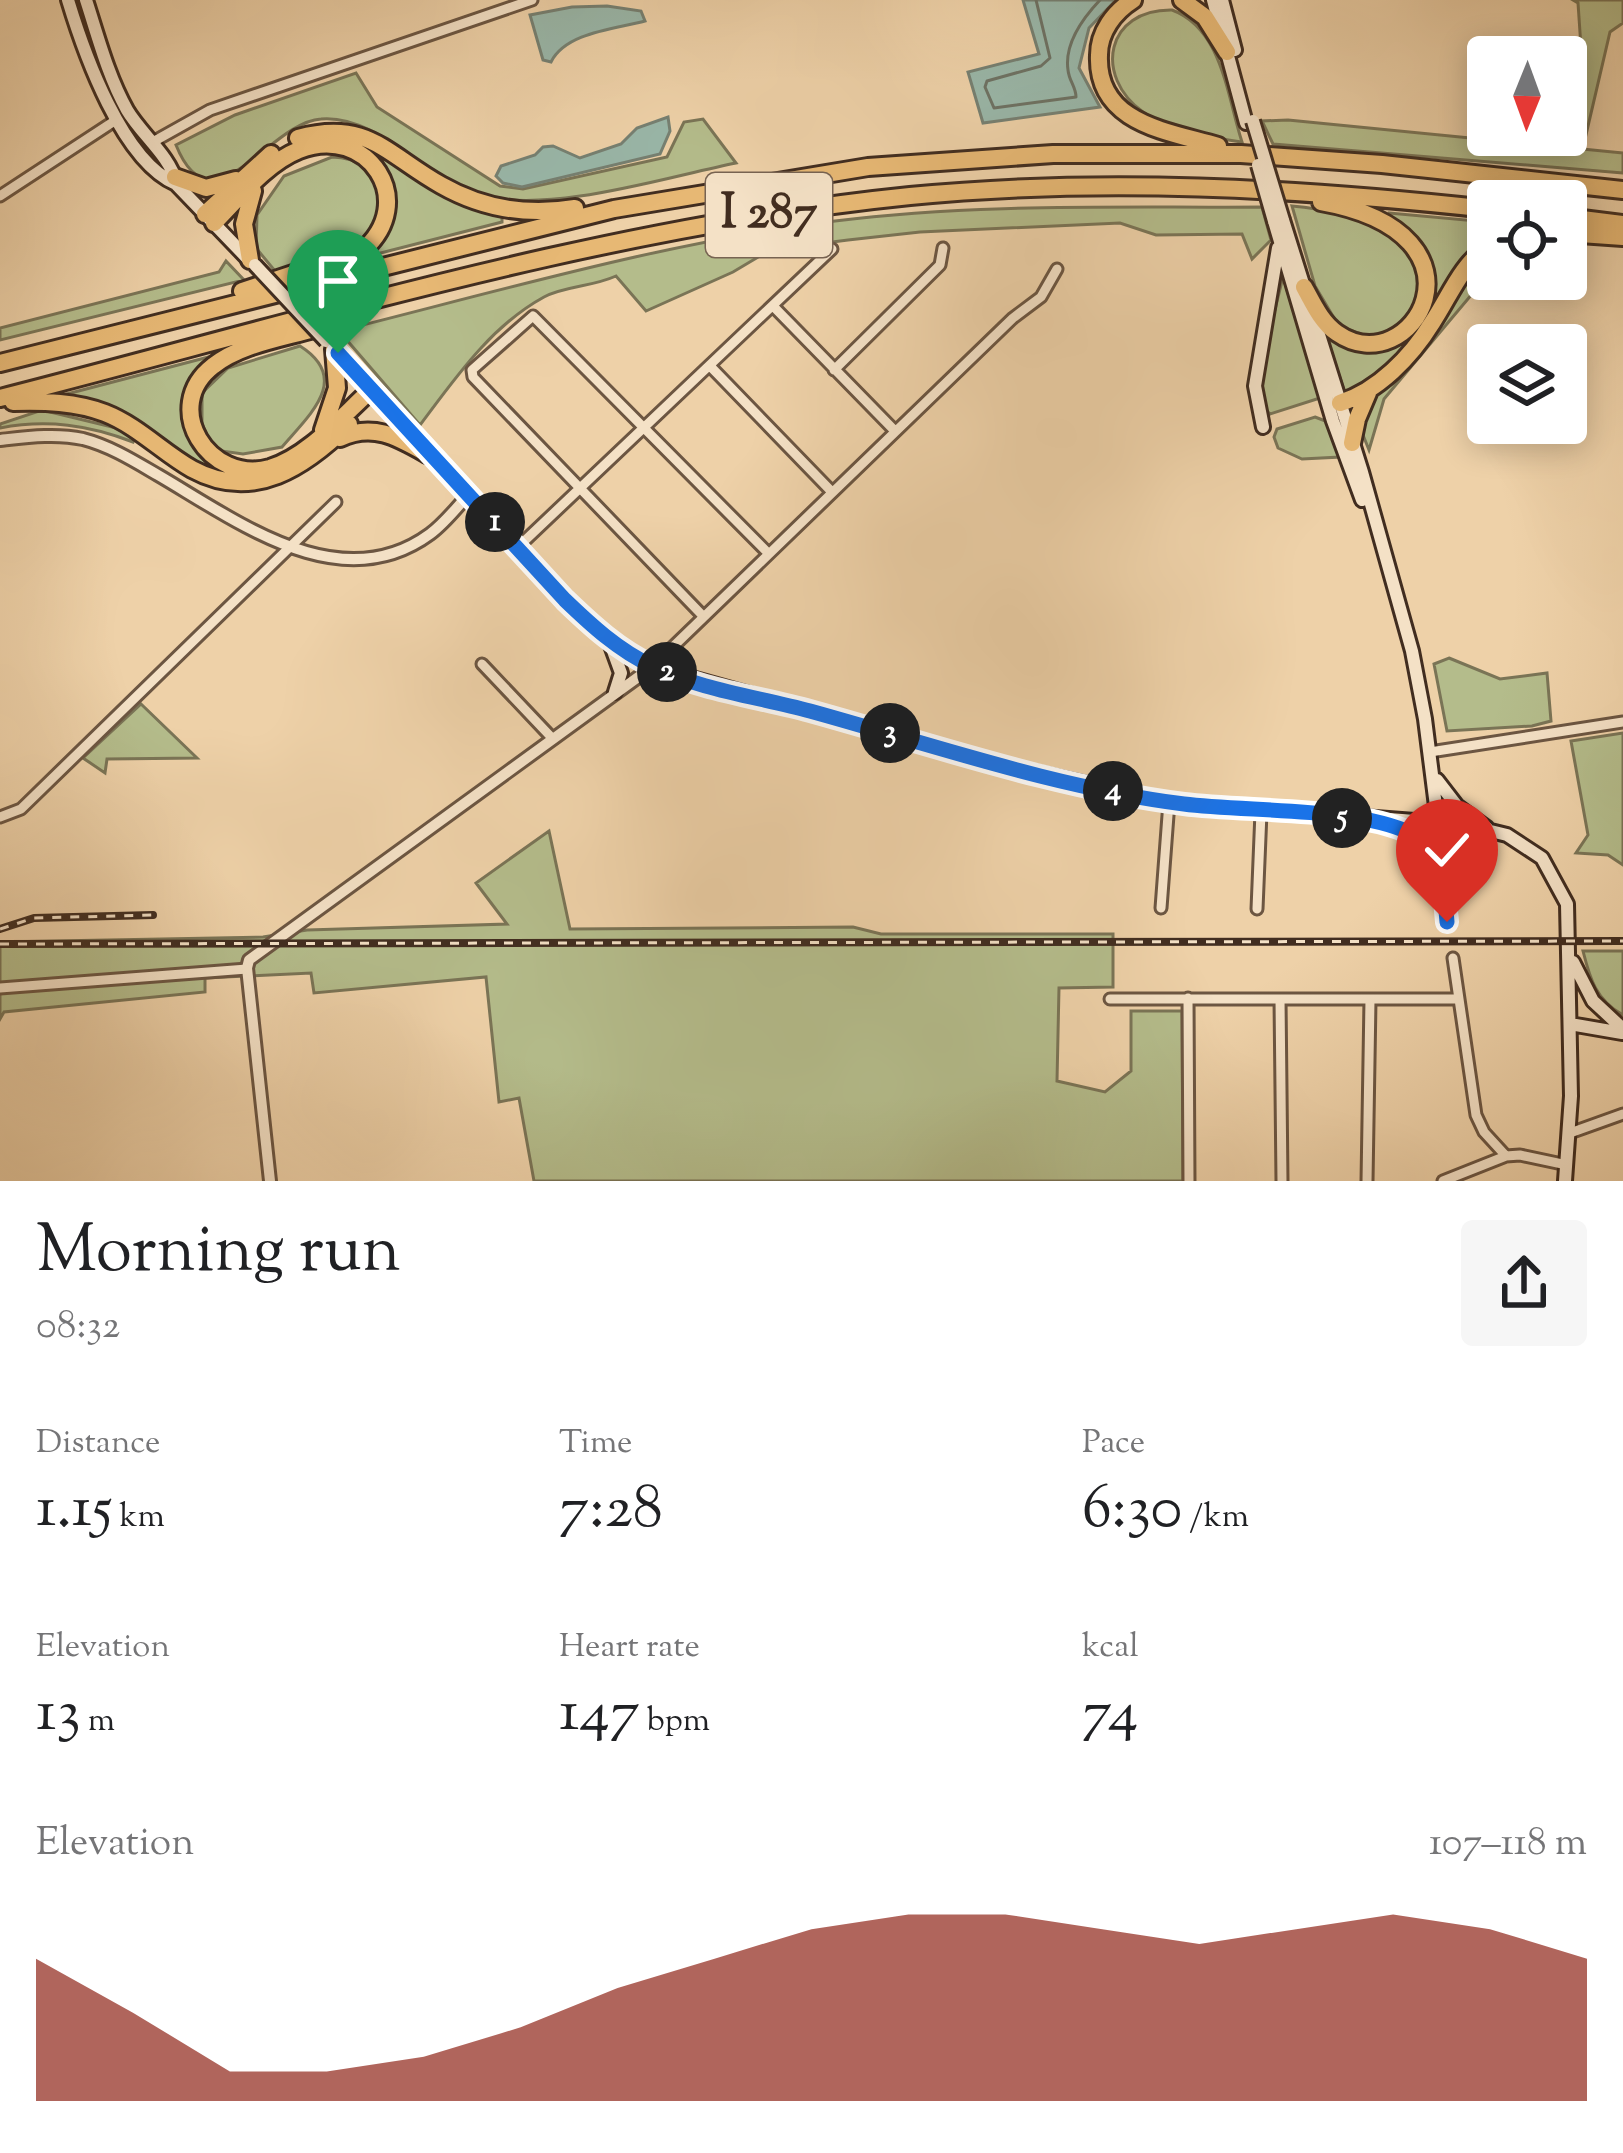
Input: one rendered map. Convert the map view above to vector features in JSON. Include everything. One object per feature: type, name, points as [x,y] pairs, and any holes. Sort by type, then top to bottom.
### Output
[{"type":"highway","points":[[1133,0],[1112,20],[1100,42],[1100,72],[1109,97],[1154,130],[1241,154]]},
{"type":"highway","points":[[1181,0],[1205,16],[1227,52]]},
{"type":"highway","points":[[209,219],[242,178],[275,150],[323,132],[352,132],[375,140],[439,184],[500,208],[526,212],[614,208]]},
{"type":"highway","points":[[199,313],[212,300],[350,257],[369,245],[384,222],[387,201],[383,181],[371,161],[351,148],[328,144],[297,151],[209,219]]},
{"type":"highway","name":"I 287","points":[[0,363],[614,208],[763,181],[947,160],[1096,152],[1241,154],[1623,190]]},
{"type":"highway","points":[[252,263],[244,216],[262,176]]},
{"type":"highway","points":[[176,180],[206,188],[242,178]]},
{"type":"highway","name":"I 287","points":[[0,400],[583,250],[791,211],[1008,189],[1123,186],[1258,189],[1467,207]]},
{"type":"highway","points":[[1258,189],[1287,199],[1359,210],[1383,220],[1410,241],[1426,271],[1424,300],[1416,318],[1398,335],[1376,343],[1358,342],[1336,332],[1304,287]]},
{"type":"highway","points":[[1587,220],[1623,224]]},
{"type":"highway","points":[[1587,234],[1623,237]]},
{"type":"highway","points":[[1340,403],[1368,392],[1424,336],[1467,265]]},
{"type":"highway","points":[[365,305],[356,316],[245,349],[218,362],[201,377],[192,398],[192,426],[203,449],[238,470],[262,470],[284,463],[325,439],[359,431],[377,431],[429,455]]},
{"type":"highway","points":[[325,439],[335,400],[330,345]]},
{"type":"highway","points":[[1352,443],[1368,392]]},
{"type":"highway","points":[[0,400],[91,408],[130,426],[191,468],[241,483],[290,473],[375,393]]},
{"type":"main road","points":[[68,0],[87,58],[116,120],[163,178],[176,180]]},
{"type":"main road","points":[[86,0],[116,89],[149,143],[209,219],[565,600],[609,639],[652,667],[996,763],[1168,802],[1438,822],[1488,829],[1525,845],[1554,874],[1567,904],[1570,1132],[1565,1181]]},
{"type":"main road","points":[[1213,0],[1334,421],[1375,529]]},
{"type":"main road","points":[[1222,0],[1249,122]]},
{"type":"main road","points":[[1278,225],[1304,287],[1412,651],[1438,822]]},
{"type":"main road","points":[[1263,427],[1256,386],[1275,282],[1278,225]]},
{"type":"main road","points":[[609,639],[621,673],[615,692]]},
{"type":"main road","points":[[1432,768],[1446,795],[1488,829]]},
{"type":"main road","points":[[1367,819],[1413,835],[1434,857],[1443,876]]},
{"type":"main road","points":[[1570,956],[1593,1001],[1623,1031]]},
{"type":"main road","points":[[1570,1024],[1623,1031]]},
{"type":"street","points":[[149,143],[210,110],[532,0]]},
{"type":"street","points":[[0,196],[116,120]]},
{"type":"street","points":[[834,370],[940,265],[943,248]]},
{"type":"street","points":[[518,547],[832,249]]},
{"type":"street","points":[[270,1181],[249,959],[652,667],[1013,318],[1041,298],[1057,269]]},
{"type":"street","points":[[774,307],[895,431]]},
{"type":"street","points":[[703,616],[473,377],[472,370],[533,316],[768,553]]},
{"type":"street","points":[[710,365],[832,492]]},
{"type":"street","points":[[0,440],[59,436],[116,451],[236,522],[291,548],[340,558],[395,551],[434,531],[469,494]]},
{"type":"street","points":[[0,817],[21,809],[336,502]]},
{"type":"street","points":[[482,664],[553,739]]},
{"type":"street","points":[[1430,752],[1623,722]]},
{"type":"street","points":[[1161,908],[1168,802]]},
{"type":"street","points":[[1257,908],[1261,812]]},
{"type":"street","points":[[1438,822],[1447,922]]},
{"type":"street","points":[[1453,958],[1476,1115],[1506,1156]]},
{"type":"street","points":[[0,988],[247,969]]},
{"type":"street","points":[[1187,998],[1189,1181]]},
{"type":"street","points":[[1110,999],[1458,999]]},
{"type":"street","points":[[1280,999],[1282,1181]]},
{"type":"street","points":[[1367,1181],[1370,1000]]},
{"type":"street","points":[[1570,1132],[1622,1119]]},
{"type":"street","points":[[1446,1180],[1506,1156],[1567,1165]]},
{"type":"green space","points":[[1573,0],[1623,0],[1623,23],[1610,32],[1587,130],[1587,36],[1580,36],[1578,3]]},
{"type":"green space","points":[[1172,10],[1189,19],[1212,48],[1242,142],[1166,125],[1143,112],[1117,81],[1114,47],[1121,32],[1133,20]]},
{"type":"green space","points":[[356,73],[377,107],[500,186],[523,189],[667,157],[684,122],[703,119],[736,163],[576,197],[512,200],[464,188],[383,137],[342,120],[301,125],[224,177],[207,179],[190,170],[176,145],[235,115]]},
{"type":"green space","points":[[1262,121],[1467,138],[1467,156],[1587,156],[1587,149],[1623,153],[1623,173],[1273,144]]},
{"type":"green space","points":[[346,139],[376,145],[502,215],[502,222],[365,257],[393,205]]},
{"type":"green space","points":[[332,157],[350,160],[373,177],[379,203],[369,232],[342,254],[275,271],[256,248],[257,215],[284,176]]},
{"type":"green space","points":[[1292,206],[1376,226],[1411,251],[1420,269],[1421,290],[1406,325],[1373,338],[1332,324],[1334,318],[1315,286]]},
{"type":"green space","points":[[1262,207],[1271,240],[1252,259],[1242,234],[1156,235],[1120,223],[920,232],[770,250],[646,311],[616,276],[552,293],[507,322],[420,425],[339,331],[647,254],[835,221],[995,209]]},
{"type":"green space","points":[[1389,213],[1467,220],[1467,270],[1424,330],[1366,388],[1346,396],[1325,333],[1365,348],[1426,311],[1415,241]]},
{"type":"green space","points":[[226,261],[244,280],[0,340],[0,328],[219,272]]},
{"type":"green space","points":[[1467,272],[1467,300],[1384,399],[1369,450],[1359,425],[1367,404]]},
{"type":"green space","points":[[1283,277],[1320,398],[1270,414],[1263,408],[1261,385]]},
{"type":"green space","points":[[300,346],[323,371],[324,384],[304,422],[282,447],[243,454],[214,450],[202,424],[202,393],[228,368]]},
{"type":"green space","points":[[243,348],[216,358],[186,418],[231,477],[67,399],[67,394]]},
{"type":"green space","points":[[42,410],[137,433],[133,442],[68,425],[0,428],[0,424]]},
{"type":"green space","points":[[1315,417],[1328,422],[1340,457],[1302,459],[1278,448],[1277,429]]},
{"type":"green space","points":[[1449,658],[1500,679],[1547,673],[1551,721],[1447,731],[1434,664]]},
{"type":"green space","points":[[141,704],[197,758],[107,759],[105,773],[83,758]]},
{"type":"green space","points":[[1623,733],[1623,865],[1608,855],[1576,853],[1588,835],[1571,741]]},
{"type":"green space","points":[[549,831],[570,929],[853,927],[881,934],[1113,934],[1113,987],[1059,988],[1057,1081],[1105,1092],[1131,1071],[1131,1011],[1182,1011],[1183,1181],[534,1181],[519,1098],[499,1102],[486,977],[314,993],[311,973],[205,978],[205,992],[4,1012],[0,1019],[0,942],[263,937],[307,930],[507,924],[476,883]]},
{"type":"green space","points":[[1583,951],[1623,951],[1623,1015],[1596,988]]},
{"type":"water","points":[[1023,0],[1116,0],[1089,28],[1079,68],[1100,107],[983,123],[968,72],[1039,54]]},
{"type":"water","points":[[607,6],[641,11],[645,21],[580,38],[551,62],[543,60],[530,15]]},
{"type":"water","points":[[668,117],[670,131],[660,154],[522,187],[503,183],[496,176],[501,166],[535,155],[543,147],[553,146],[580,158],[621,144],[637,128]]},
{"type":"railway","points":[[0,929],[34,918],[153,915]]},
{"type":"railway","points":[[0,944],[1623,941]]},
{"type":"route","points":[[338,353],[565,600],[594,628],[652,667],[996,763],[1133,795],[1214,808],[1367,819],[1413,835],[1434,857],[1443,876],[1447,922]]}]
